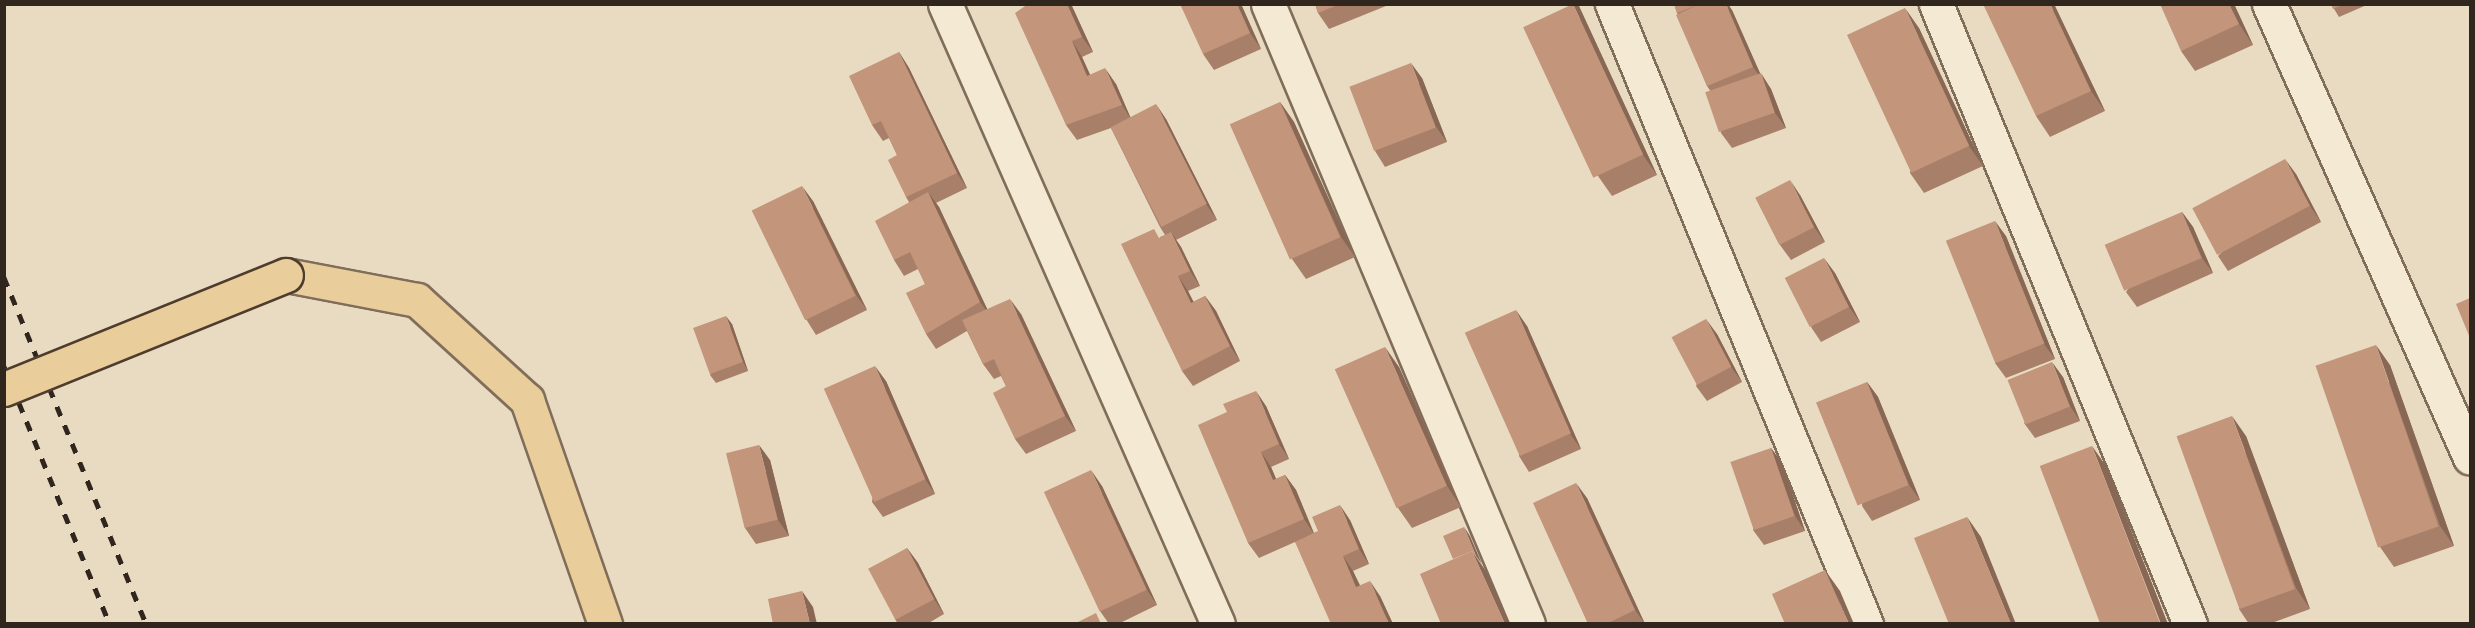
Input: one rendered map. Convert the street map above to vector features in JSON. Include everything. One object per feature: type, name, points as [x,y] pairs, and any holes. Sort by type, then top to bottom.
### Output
[{"type":"main road","points":[[4,389],[286,275],[417,300],[527,400],[605,624]]},
{"type":"street","points":[[945,4],[1218,624]]},
{"type":"street","points":[[1268,4],[1528,624]]},
{"type":"street","points":[[1612,4],[1866,624]]},
{"type":"street","points":[[1936,4],[2190,624]]},
{"type":"street","points":[[2269,4],[2470,457]]},
{"type":"building","points":[[1028,4],[1067,4],[1082,37],[1072,41],[1087,76],[1105,68],[1122,105],[1066,125],[1015,13]]},
{"type":"building","points":[[1180,4],[1237,4],[1250,33],[1203,54]]},
{"type":"building","points":[[1315,4],[1340,4],[1318,13]]},
{"type":"building","points":[[1573,4],[1643,154],[1593,178],[1523,27]]},
{"type":"building","points":[[1674,4],[1700,4],[1677,13]]},
{"type":"building","points":[[1700,4],[1726,4],[1753,67],[1707,86],[1676,15]]},
{"type":"building","points":[[1983,4],[2050,4],[2091,91],[2036,116]]},
{"type":"building","points":[[2160,4],[2229,4],[2239,24],[2181,51]]},
{"type":"building","points":[[2331,4],[2344,4],[2333,9]]},
{"type":"building","points":[[1905,8],[1969,146],[1911,173],[1847,35]]},
{"type":"building","points":[[899,52],[957,173],[906,197],[888,160],[897,155],[881,121],[872,125],[849,76]]},
{"type":"building","points":[[1411,63],[1436,127],[1374,151],[1349,87]]},
{"type":"building","points":[[1761,73],[1775,113],[1719,132],[1705,92]]},
{"type":"building","points":[[1280,102],[1340,237],[1290,260],[1230,124]]},
{"type":"building","points":[[1156,104],[1207,204],[1161,227],[1111,127]]},
{"type":"building","points":[[2285,159],[2310,206],[2217,255],[2192,208]]},
{"type":"building","points":[[1790,180],[1814,227],[1779,245],[1755,198]]},
{"type":"building","points":[[802,186],[855,296],[805,320],[752,211]]},
{"type":"building","points":[[928,192],[980,302],[926,334],[906,293],[925,284],[910,252],[894,260],[875,221]]},
{"type":"building","points":[[2182,212],[2202,258],[2124,291],[2105,245]]},
{"type":"building","points":[[1995,221],[2044,343],[1995,363],[1946,241]]},
{"type":"building","points":[[1154,229],[1159,238],[1171,232],[1190,271],[1178,276],[1191,303],[1205,296],[1230,346],[1182,371],[1121,244]]},
{"type":"building","points":[[1824,258],[1849,307],[1810,327],[1785,278]]},
{"type":"building","points":[[2470,298],[2470,338],[2456,304]]},
{"type":"building","points":[[1010,299],[1065,416],[1015,439],[993,393],[1006,386],[994,359],[983,364],[962,320]]},
{"type":"building","points":[[1516,310],[1571,433],[1520,456],[1465,333]]},
{"type":"building","points":[[726,316],[743,362],[710,374],[693,328]]},
{"type":"building","points":[[1706,319],[1731,367],[1697,385],[1672,337]]},
{"type":"building","points":[[2376,345],[2439,527],[2378,547],[2315,366]]},
{"type":"building","points":[[1385,347],[1447,486],[1397,508],[1335,369]]},
{"type":"building","points":[[2052,362],[2070,407],[2025,424],[2007,380]]},
{"type":"building","points":[[875,366],[925,479],[874,502],[824,389]]},
{"type":"building","points":[[1867,382],[1909,485],[1858,506],[1816,403]]},
{"type":"building","points":[[1256,391],[1279,444],[1261,452],[1273,480],[1285,475],[1304,519],[1248,543],[1198,425],[1227,412],[1223,404]]},
{"type":"building","points":[[2232,416],[2295,589],[2239,609],[2177,436]]},
{"type":"building","points":[[759,445],[778,520],[745,528],[726,453]]},
{"type":"building","points":[[2092,446],[2160,624],[2100,624],[2040,466]]},
{"type":"building","points":[[1771,448],[1794,516],[1754,530],[1730,462]]},
{"type":"building","points":[[1091,470],[1147,590],[1100,612],[1044,492]]},
{"type":"building","points":[[1576,483],[1635,610],[1606,624],[1588,624],[1533,503]]},
{"type":"building","points":[[1340,505],[1359,549],[1343,556],[1356,587],[1370,581],[1389,624],[1331,624],[1295,542],[1318,531],[1312,517]]},
{"type":"building","points":[[1967,517],[2011,624],[1949,624],[1914,538]]},
{"type":"building","points":[[1464,527],[1476,556],[1472,551],[1453,559],[1443,536]]},
{"type":"building","points":[[907,548],[934,599],[895,620],[868,569]]},
{"type":"building","points":[[1472,551],[1505,624],[1441,624],[1420,574]]},
{"type":"building","points":[[1825,570],[1849,624],[1785,624],[1772,594]]},
{"type":"building","points":[[802,591],[810,624],[773,624],[768,599]]},
{"type":"building","points":[[1096,613],[1101,624],[1074,624]]},
{"type":"railway","points":[[4,277],[146,624]]},
{"type":"railway","points":[[4,366],[110,624]]}]
